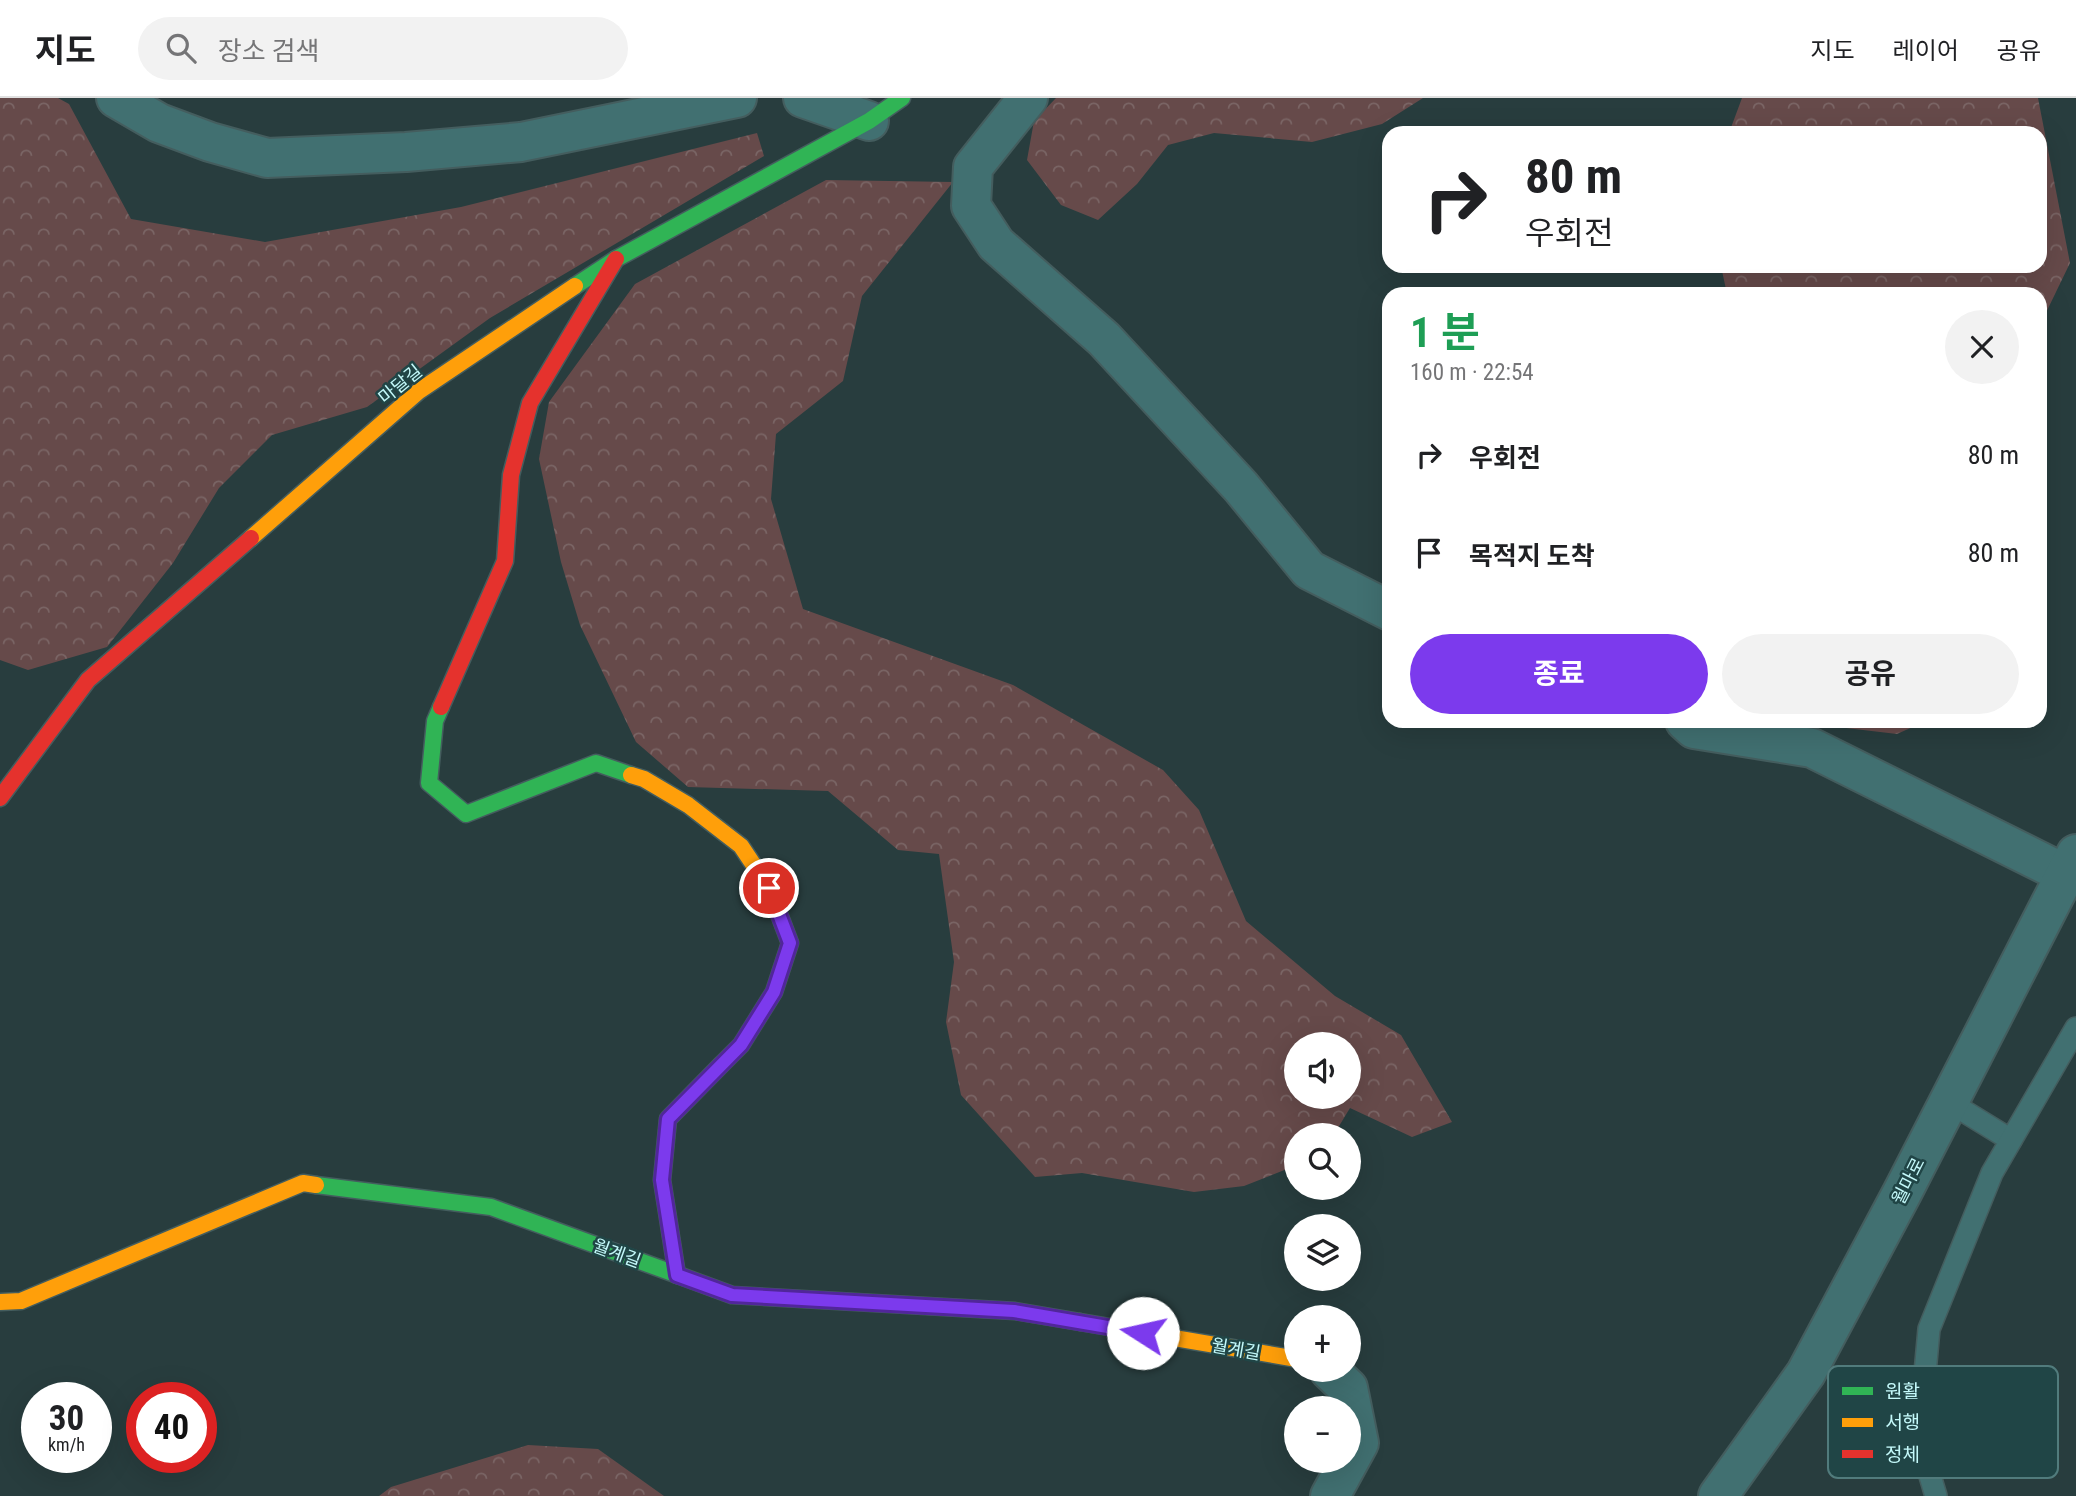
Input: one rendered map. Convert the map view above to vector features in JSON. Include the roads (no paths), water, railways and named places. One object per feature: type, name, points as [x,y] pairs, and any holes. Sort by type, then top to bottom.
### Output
[{"type":"street","points":[[116,98],[159,123],[210,142],[267,158],[406,152],[521,142],[737,98]]},
{"type":"street","points":[[803,98],[869,121]]},
{"type":"street","name":"마달길","points":[[0,798],[88,680],[419,391],[616,259],[869,121],[902,98]]},
{"type":"street","points":[[1028,98],[973,167],[971,206],[996,244],[1104,340],[1241,487],[1308,570],[1382,607]]},
{"type":"street","points":[[616,259],[530,403],[511,475],[505,561],[435,721],[429,783],[466,814],[596,763],[644,779],[688,804],[741,846],[769,888],[790,943],[774,992],[741,1045],[668,1119],[662,1180],[677,1275]]},
{"type":"street","points":[[1694,728],[1812,748],[2071,864]]},
{"type":"street","name":"월마로","points":[[1718,1496],[1805,1373],[1949,1102],[2071,864]]},
{"type":"street","name":"월계길","points":[[0,1302],[21,1301],[303,1183],[491,1208],[732,1295],[1014,1311],[1284,1357]]},
{"type":"street","points":[[1330,1496],[1359,1443],[1348,1388],[1342,1382]]},
{"type":"lane","points":[[1926,1366],[1929,1329],[1992,1173],[2076,1028]]},
{"type":"lane","points":[[1949,1102],[2011,1140]]},
{"type":"lane","points":[[1931,1478],[1936,1496]]}]
